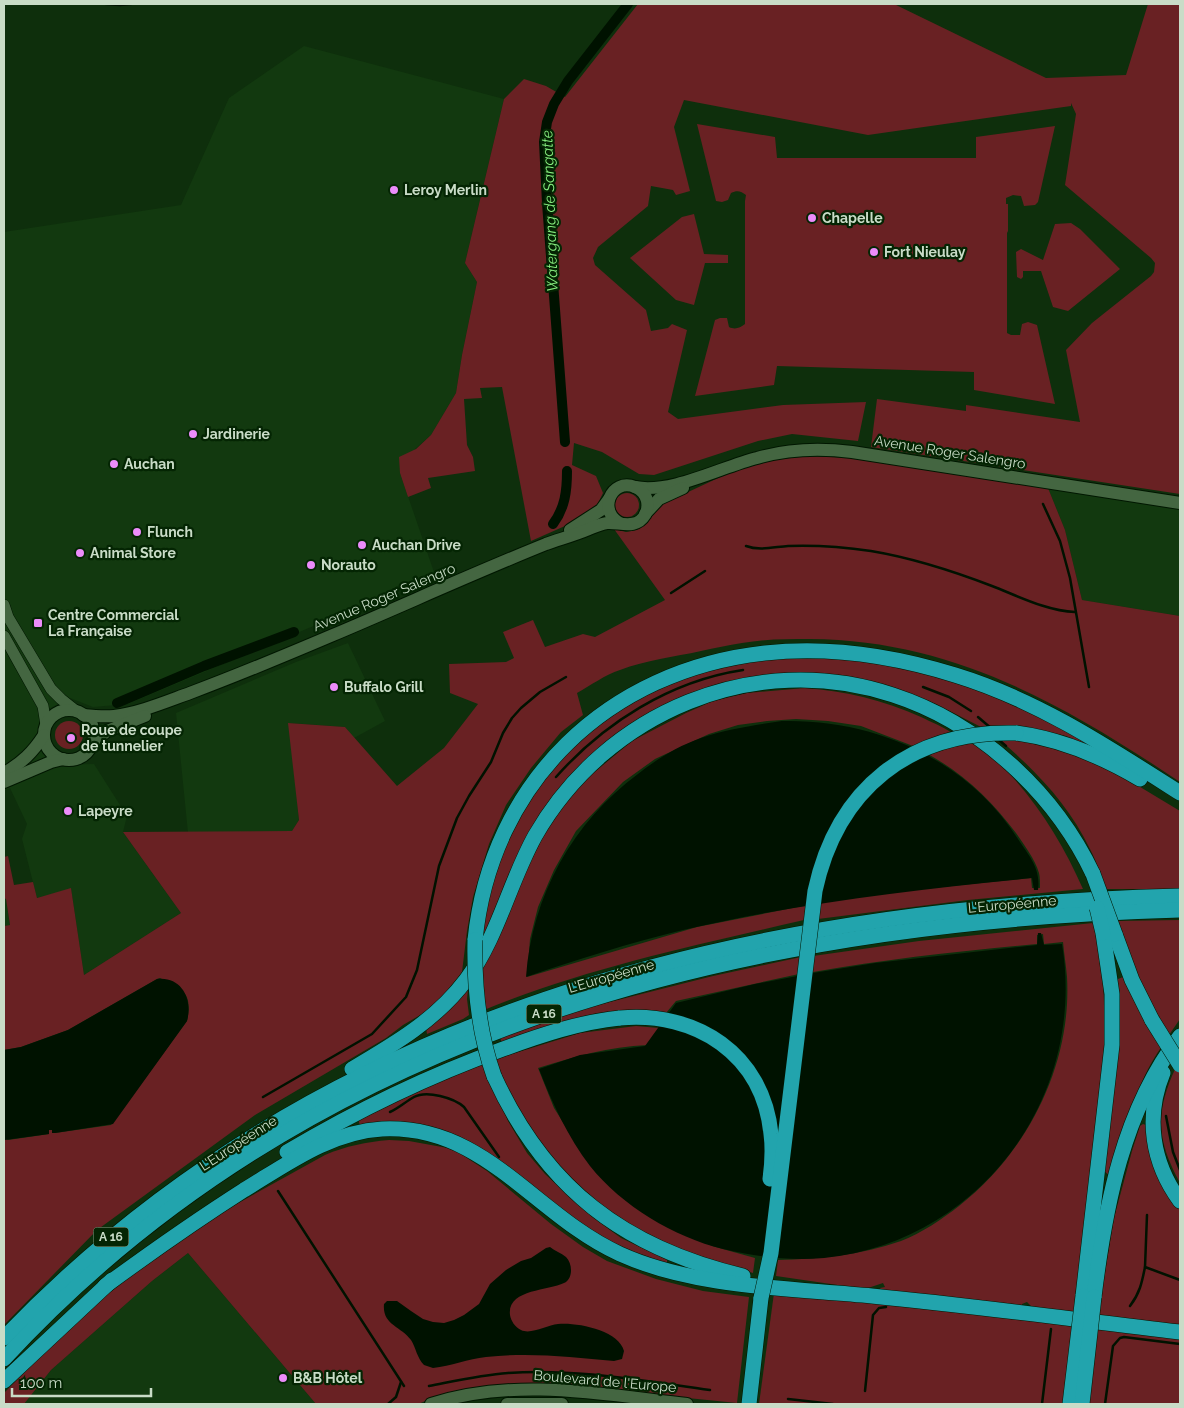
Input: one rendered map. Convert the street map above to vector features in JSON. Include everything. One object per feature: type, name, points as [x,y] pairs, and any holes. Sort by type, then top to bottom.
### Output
[{"type":"highway","points":[[1180,793],[1108,746],[1052,715],[1002,692],[953,674],[897,660],[846,652],[779,651],[729,658],[677,673],[627,697],[588,724],[555,756],[527,791],[505,829],[484,889],[475,940],[475,988],[484,1044],[494,1076],[517,1122],[548,1166],[585,1201],[631,1234],[677,1256],[731,1273],[764,1280],[876,1296],[1180,1332]]},
{"type":"highway","points":[[230,1149],[275,1112],[351,1070],[401,1039],[429,1018],[453,996],[479,960],[499,920],[524,857],[539,829],[583,772],[611,746],[634,729],[667,711],[695,699],[719,691],[765,683],[814,681],[870,688],[907,700],[947,718],[979,739],[1023,777],[1048,804],[1068,831],[1089,874],[1109,933],[1152,1020],[1180,1065]]},
{"type":"highway","points":[[761,1298],[771,1254],[815,891],[821,866],[831,839],[840,822],[860,796],[877,779],[907,757],[932,745],[959,736],[1016,732],[1052,739],[1085,750],[1112,762],[1180,802]]},
{"type":"highway","name":"L'Européenne","points":[[4,1338],[60,1282],[114,1234],[171,1190],[230,1149],[325,1093],[422,1046],[523,1006],[592,983],[652,966],[803,932],[902,918],[1036,904],[1180,896]]},
{"type":"highway","name":"L'Européenne","points":[[4,1358],[57,1304],[110,1256],[152,1222],[225,1170],[285,1131],[348,1097],[412,1066],[495,1031],[563,1007],[649,981],[745,958],[832,942],[895,932],[984,922],[1056,916],[1180,910]]},
{"type":"highway","points":[[1082,1404],[1088,1297],[1112,1036],[1109,933]]},
{"type":"highway","points":[[4,1381],[105,1286],[164,1236],[223,1193],[283,1154],[361,1111],[437,1074],[510,1046],[578,1025],[636,1017],[661,1018],[686,1024],[717,1040],[733,1054],[754,1079],[766,1110],[772,1143],[771,1167],[762,1254],[761,1298],[749,1399]]},
{"type":"highway","points":[[1070,1404],[1088,1297],[1104,1226],[1125,1148],[1134,1120],[1150,1082],[1166,1054],[1180,1037]]},
{"type":"highway","points":[[1180,1037],[1160,1082],[1154,1103],[1153,1124],[1153,1137],[1158,1161],[1168,1184],[1180,1201]]},
{"type":"highway","points":[[105,1286],[193,1223],[309,1151],[349,1134],[369,1130],[395,1129],[431,1134],[466,1147],[503,1171],[560,1218],[587,1236],[619,1254],[653,1267],[724,1282],[876,1296]]},
{"type":"main road","name":"Avenue Roger Salengro","points":[[645,514],[659,499],[717,472],[742,462],[776,453],[804,450],[835,450],[1180,503]]},
{"type":"main road","name":"Avenue Roger Salengro","points":[[635,487],[660,487],[717,472]]},
{"type":"main road","points":[[628,485],[635,487],[646,497],[648,507],[645,514],[636,523],[622,524],[613,519],[609,513],[609,499],[618,488],[628,485]]},
{"type":"main road","name":"Avenue Roger Salengro","points":[[547,544],[598,513],[609,499]]},
{"type":"main road","name":"Avenue Roger Salengro","points":[[92,743],[116,727],[169,707],[232,678],[547,544],[601,524],[622,524]]},
{"type":"main road","name":"Avenue Roger Salengro","points":[[80,713],[112,716],[123,714],[163,703],[232,678]]},
{"type":"main road","points":[[4,773],[26,759],[34,750],[51,717],[58,712],[65,710],[80,713],[89,721],[93,728],[92,743],[81,756],[71,760],[63,759],[54,755],[49,750],[45,742],[45,730]]},
{"type":"main road","points":[[4,782],[51,762],[63,759]]},
{"type":"main road","name":"Boulevard de l'Europe","points":[[431,1404],[510,1389],[540,1389],[571,1390],[687,1404]]},
{"type":"main road","name":"Boulevard de l'Europe","points":[[507,1404],[562,1404]]},
{"type":"street","points":[[4,604],[4,609]]},
{"type":"street","points":[[4,604],[11,622],[51,689],[60,699],[80,713]]},
{"type":"street","points":[[4,636],[43,706],[45,730]]},
{"type":"shaded area","points":[[638,4],[894,4],[1046,78],[1126,75],[1148,4],[1180,4],[1180,494],[871,447],[877,399],[966,411],[966,405],[1080,422],[1066,350],[1092,323],[1151,276],[1154,272],[1155,263],[1065,185],[1076,114],[1071,103],[1071,106],[868,135],[684,100],[674,127],[690,191],[676,195],[673,190],[651,186],[648,206],[598,247],[593,258],[595,265],[646,310],[651,331],[668,328],[672,324],[687,330],[668,412],[678,419],[783,405],[866,402],[858,441],[792,434],[758,441],[654,475],[639,474],[602,452],[574,443],[572,465],[596,476],[603,493],[597,505],[574,522],[531,541],[502,387],[480,388],[482,398],[464,399],[467,445],[473,457],[475,471],[428,478],[431,488],[408,497],[400,473],[399,457],[416,449],[431,435],[456,393],[477,282],[465,263],[504,99],[524,79],[546,86],[565,97]]},
{"type":"shaded area","points":[[304,46],[504,99],[465,263],[477,282],[456,393],[431,435],[415,449],[400,473],[435,575],[128,704],[93,707],[70,698],[41,713],[41,726],[38,736],[42,753],[55,765],[94,764],[127,816],[123,832],[181,913],[84,975],[71,889],[37,898],[22,839],[27,824],[10,788],[4,790],[4,232],[181,205],[229,98]]},
{"type":"shaded area","points":[[697,124],[775,137],[777,158],[976,158],[976,137],[1055,126],[1038,202],[1035,205],[1024,206],[1021,196],[1013,195],[1006,198],[1006,204],[1008,204],[1007,333],[1020,335],[1022,324],[1028,322],[1037,325],[1055,404],[974,390],[974,372],[777,366],[774,385],[695,396],[715,320],[727,318],[729,327],[733,328],[745,324],[746,195],[735,191],[731,193],[728,200],[716,201]]},
{"type":"shaded area","points":[[694,214],[704,254],[728,255],[728,263],[705,263],[694,305],[676,300],[630,258],[682,217]]},
{"type":"shaded area","points":[[1071,223],[1080,229],[1120,269],[1068,311],[1053,307],[1041,271],[1023,271],[1021,279],[1017,277],[1016,252],[1021,249],[1043,260],[1055,224]]},
{"type":"shaded area","points":[[807,456],[851,458],[1048,488],[1065,530],[1082,600],[1180,616],[1180,782],[1094,727],[1006,682],[960,664],[912,651],[862,642],[784,639],[750,642],[650,661],[598,680],[577,693],[583,715],[561,732],[531,768],[506,805],[489,844],[473,897],[462,972],[434,1007],[403,1025],[386,1038],[255,1115],[97,1230],[4,1325],[4,1119],[5,1138],[8,1140],[49,1134],[48,1130],[52,1130],[52,1133],[55,1133],[111,1125],[187,1021],[189,1004],[180,989],[160,978],[68,1030],[21,1047],[4,1050],[4,926],[10,925],[6,899],[4,898],[4,857],[8,856],[14,885],[33,882],[37,898],[71,888],[84,975],[181,913],[123,832],[292,831],[299,820],[288,723],[345,727],[397,786],[444,748],[478,704],[450,693],[449,664],[506,662],[514,658],[503,632],[533,620],[545,647],[583,634],[595,637],[665,600],[614,529],[626,532],[637,530],[648,522],[654,508],[733,471],[774,460]]},
{"type":"shaded area","points":[[1048,488],[1180,509],[1180,616],[1082,600],[1065,530]]},
{"type":"shaded area","points":[[627,493],[632,494],[638,500],[638,510],[632,516],[627,517],[622,516],[616,510],[615,505],[616,500],[622,494]]},
{"type":"shaded area","points":[[348,643],[385,721],[354,738],[345,727],[289,723],[299,820],[292,831],[188,833],[176,713],[296,662]]},
{"type":"shaded area","points":[[792,656],[861,660],[919,671],[1010,699],[1103,752],[1066,736],[1035,729],[981,727],[936,704],[891,688],[719,686],[575,773],[479,943],[483,915],[513,822],[572,743],[639,694],[706,668]]},
{"type":"shaded area","points":[[805,688],[835,691],[878,701],[921,717],[952,733],[913,746],[861,726],[796,719],[767,721],[738,725],[709,734],[655,759],[623,782],[576,831],[554,870],[538,907],[530,939],[527,977],[697,927],[808,905],[804,920],[683,948],[602,970],[523,995],[484,1010],[480,969],[550,823],[585,780],[632,741],[713,701],[747,693]]},
{"type":"shaded area","points":[[69,721],[79,725],[83,735],[79,745],[69,749],[59,745],[55,735],[59,725]]},
{"type":"shaded area","points":[[782,721],[817,722],[851,727],[884,736],[916,749],[945,766],[973,787],[997,811],[1018,839],[1036,869],[1038,890],[1034,890],[1032,878],[900,893],[770,912],[663,935],[526,977],[537,917],[547,889],[560,863],[576,838],[594,814],[615,793],[653,763],[692,741],[731,730]]},
{"type":"shaded area","points":[[999,739],[1040,742],[1102,764],[1180,811],[1180,889],[1106,889],[1097,864],[1082,833],[1062,803],[1039,776]]},
{"type":"shaded area","points":[[970,742],[995,759],[1034,803],[1056,836],[1083,889],[968,900],[818,919],[820,903],[883,893],[1031,878],[1032,888],[1040,888],[1039,875],[1035,863],[1006,821],[965,779],[928,754]]},
{"type":"shaded area","points":[[4,898],[6,899],[10,925],[4,926]]},
{"type":"shaded area","points":[[1180,920],[1180,1019],[1169,1035],[1143,989],[1117,921]]},
{"type":"shaded area","points":[[1093,923],[1103,970],[1105,1041],[1075,1313],[1033,1308],[1027,1302],[1022,1304],[1022,1307],[882,1292],[880,1288],[885,1287],[883,1283],[865,1289],[776,1276],[778,1260],[809,1259],[856,1253],[909,1238],[946,1216],[984,1184],[1006,1160],[1025,1133],[1041,1104],[1062,1042],[1067,1010],[1067,977],[1063,942],[1044,944],[1043,934],[1037,935],[1037,944],[869,963],[813,972],[813,956],[919,941]]},
{"type":"shaded area","points":[[1038,933],[1041,933],[1044,945],[1062,944],[1065,1001],[1057,1055],[1039,1106],[1011,1152],[974,1192],[931,1224],[880,1246],[824,1258],[774,1258],[705,1244],[668,1228],[633,1207],[603,1181],[590,1166],[561,1119],[539,1069],[580,1055],[645,1046],[676,1003],[755,984],[875,963],[1037,945]]},
{"type":"shaded area","points":[[801,957],[799,974],[676,1001],[666,1013],[644,1012],[502,1043],[500,1037],[594,1006],[713,976]]},
{"type":"shaded area","points":[[1123,977],[1162,1046],[1138,1092],[1110,1176],[1104,1171],[1118,1056],[1118,979]]},
{"type":"shaded area","points":[[157,979],[173,981],[184,991],[188,1005],[187,1021],[113,1124],[55,1133],[49,1130],[49,1134],[5,1140],[4,1050],[21,1047],[68,1030]]},
{"type":"shaded area","points":[[468,989],[469,1015],[427,1034],[426,1028]]},
{"type":"shaded area","points":[[636,1026],[659,1028],[648,1045],[592,1053],[538,1068],[554,1108],[588,1162],[610,1186],[639,1209],[712,1246],[755,1258],[753,1273],[681,1251],[611,1215],[547,1156],[508,1092],[496,1059],[580,1033]]},
{"type":"shaded area","points":[[482,1062],[508,1121],[527,1153],[545,1174],[592,1217],[621,1238],[667,1260],[667,1266],[654,1262],[587,1231],[471,1142],[452,1134],[360,1126],[358,1118]]},
{"type":"shaded area","points":[[1176,1067],[1180,1073],[1180,1183],[1166,1153],[1161,1125],[1164,1098]]},
{"type":"shaded area","points":[[1146,1125],[1170,1198],[1180,1209],[1180,1325],[1098,1315],[1114,1218],[1132,1151],[1140,1126]]},
{"type":"shaded area","points":[[389,1140],[409,1141],[453,1149],[487,1171],[551,1224],[583,1247],[607,1261],[656,1279],[703,1291],[749,1297],[737,1403],[559,1385],[433,1398],[418,1404],[316,1404],[188,1253],[152,1281],[51,1370],[24,1404],[4,1404],[4,1393],[77,1319],[144,1265],[204,1222],[325,1155],[356,1145]]},
{"type":"shaded area","points":[[550,1247],[566,1257],[570,1263],[571,1271],[569,1278],[557,1286],[530,1292],[515,1300],[511,1306],[510,1315],[514,1324],[519,1329],[525,1331],[534,1331],[558,1324],[575,1324],[596,1329],[614,1338],[620,1344],[624,1351],[622,1359],[614,1361],[518,1355],[479,1358],[433,1368],[424,1365],[411,1340],[386,1317],[384,1304],[387,1301],[397,1301],[423,1319],[444,1323],[454,1320],[479,1304],[490,1284],[506,1270]]},
{"type":"shaded area","points":[[188,1253],[316,1404],[24,1404],[51,1370],[152,1281]]},
{"type":"shaded area","points":[[774,1293],[1074,1325],[1064,1404],[759,1404]]},
{"type":"shaded area","points":[[1096,1328],[1180,1338],[1180,1404],[1087,1404]]},
{"type":"waterway","points":[[106,4],[131,4]]},
{"type":"waterway","name":"Watergang de Sangatte","points":[[565,442],[544,142],[547,122],[554,104],[568,81],[628,4]]},
{"type":"waterway","points":[[553,524],[560,512],[564,499],[567,471]]},
{"type":"waterway","points":[[1043,504],[1060,541],[1070,578],[1089,687]]},
{"type":"waterway","points":[[746,546],[761,548],[788,546],[830,547],[887,554],[948,570],[1043,606],[1075,612]]},
{"type":"waterway","points":[[671,593],[705,571]]},
{"type":"waterway","points":[[117,703],[204,666],[294,632]]},
{"type":"waterway","points":[[556,777],[595,739],[640,707],[664,694],[690,684],[743,670]]},
{"type":"waterway","points":[[263,1097],[372,1034],[406,997],[417,970],[439,866],[457,818],[491,762],[503,733],[512,718],[540,692],[566,677]]},
{"type":"waterway","points":[[923,687],[949,697],[971,711]]},
{"type":"waterway","points":[[978,717],[992,729]]},
{"type":"waterway","points":[[999,740],[1006,746]]},
{"type":"waterway","points":[[390,1112],[419,1095],[440,1096],[454,1101],[464,1107],[499,1157]]},
{"type":"waterway","points":[[1166,1116],[1173,1152],[1180,1170]]},
{"type":"waterway","points":[[278,1191],[404,1386]]},
{"type":"waterway","points":[[1147,1215],[1145,1267],[1180,1280]]},
{"type":"waterway","points":[[1130,1306],[1142,1283],[1145,1267]]},
{"type":"waterway","points":[[865,1391],[873,1315],[879,1308],[886,1307]]},
{"type":"waterway","points":[[1042,1404],[1051,1329]]},
{"type":"waterway","points":[[1105,1404],[1113,1346],[1120,1338],[1180,1344]]},
{"type":"waterway","points":[[429,1386],[498,1374],[559,1372],[609,1376],[710,1390]]},
{"type":"waterway","points":[[388,1404],[396,1397],[401,1382]]},
{"type":"waterway","points":[[788,1399],[833,1404]]},
{"type":"place","name":"Leroy Merlin","points":[[394,190]]},
{"type":"place","name":"Chapelle","points":[[812,218]]},
{"type":"place","name":"Fort Nieulay","points":[[874,252]]},
{"type":"place","name":"Jardinerie","points":[[193,434]]},
{"type":"place","name":"Auchan","points":[[114,464]]},
{"type":"place","name":"Flunch","points":[[137,532]]},
{"type":"place","name":"Auchan Drive","points":[[362,545]]},
{"type":"place","name":"Animal Store","points":[[80,553]]},
{"type":"place","name":"Norauto","points":[[311,565]]},
{"type":"place","name":"Centre Commercial La Française","points":[[38,623]]},
{"type":"place","name":"Buffalo Grill","points":[[334,687]]},
{"type":"place","name":"Roue de coupe de tunnelier","points":[[71,738]]},
{"type":"place","name":"Lapeyre","points":[[68,811]]},
{"type":"place","name":"B&B Hôtel","points":[[283,1378]]}]
